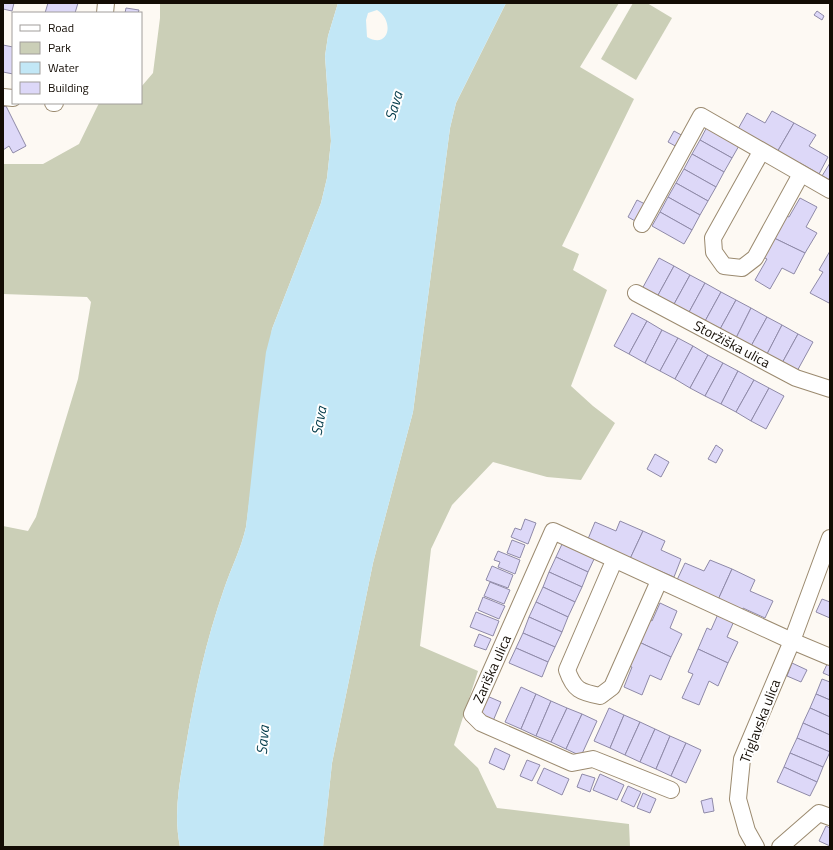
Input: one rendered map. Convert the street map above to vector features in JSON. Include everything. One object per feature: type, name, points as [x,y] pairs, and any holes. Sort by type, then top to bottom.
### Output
[{"type":"street","points":[[642,224],[701,116],[761,152],[830,190]]},
{"type":"street","points":[[761,152],[713,238],[714,252],[724,266],[742,268],[755,258],[801,174]]},
{"type":"street","name":"Storžiška ulica","points":[[636,293],[796,378],[830,388]]},
{"type":"street","name":"Zariška ulica","points":[[671,790],[593,759],[572,763],[481,723],[472,714],[553,531],[614,561],[792,641]]},
{"type":"street","name":"Triglavska ulica","points":[[756,847],[747,830],[738,799],[742,759],[792,641],[830,538]]},
{"type":"street","points":[[614,561],[567,670],[572,684],[584,693],[600,696],[612,687],[660,581]]},
{"type":"street","points":[[792,641],[830,657]]},
{"type":"street","points":[[780,847],[819,813],[830,817]]},
{"type":"green space","points":[[160,3],[338,3],[328,36],[325,56],[331,141],[327,178],[321,203],[272,329],[246,527],[212,627],[189,725],[177,809],[180,847],[3,847],[3,526],[28,531],[36,517],[78,379],[91,302],[87,297],[3,294],[3,164],[43,164],[79,144],[99,104],[142,104],[142,86],[153,73],[160,18]]},
{"type":"green space","points":[[506,3],[619,3],[580,67],[634,99],[562,246],[579,254],[573,270],[607,290],[571,386],[615,423],[581,480],[547,477],[493,462],[452,505],[431,549],[420,646],[478,671],[454,745],[478,768],[497,808],[629,824],[630,847],[323,847],[332,763],[373,563],[413,412],[450,128],[456,103]]},
{"type":"green space","points":[[633,3],[647,3],[672,18],[636,80],[601,59]]},
{"type":"water","name":"Sava","points":[[338,3],[506,3],[456,103],[450,128],[413,412],[373,563],[332,763],[323,847],[180,847],[177,821],[178,796],[193,705],[206,647],[246,527],[266,352],[272,329],[321,203],[327,178],[331,141],[325,56],[328,36]],"holes":[[[377,10],[383,15],[388,27],[385,37],[380,40],[374,40],[367,37],[366,20],[368,13]]]},
{"type":"building","points":[[3,3],[14,3],[12,11],[3,9]]},
{"type":"building","points":[[48,3],[78,3],[75,12],[45,12]]},
{"type":"building","points":[[126,8],[139,10],[138,12],[125,12]]},
{"type":"building","points":[[817,11],[824,16],[822,20],[814,15]]},
{"type":"building","points":[[3,45],[12,47],[12,74],[3,72]]},
{"type":"building","points":[[6,106],[26,146],[13,153],[9,146],[3,150],[3,107]]},
{"type":"building","points":[[772,111],[794,123],[776,154],[738,129],[747,113],[765,123]]},
{"type":"building","points":[[794,123],[816,135],[809,146],[828,157],[819,174],[800,163],[798,167],[776,154]]},
{"type":"building","points":[[708,125],[740,144],[732,158],[700,140]]},
{"type":"building","points":[[674,131],[685,137],[679,148],[668,142]]},
{"type":"building","points":[[700,140],[732,158],[724,172],[692,154]]},
{"type":"building","points":[[692,154],[724,172],[716,187],[684,169]]},
{"type":"building","points":[[830,163],[830,180],[822,176]]},
{"type":"building","points":[[684,169],[716,187],[708,201],[676,183]]},
{"type":"building","points":[[676,183],[708,201],[700,215],[668,197]]},
{"type":"building","points":[[668,197],[700,215],[692,230],[660,212]]},
{"type":"building","points":[[800,198],[817,207],[806,227],[817,233],[805,253],[774,238],[786,216],[789,217]]},
{"type":"building","points":[[637,200],[647,205],[637,222],[628,217]]},
{"type":"building","points":[[660,212],[692,230],[684,244],[652,226]]},
{"type":"building","points":[[774,238],[805,253],[794,274],[782,268],[770,289],[755,280],[767,259],[763,257]]},
{"type":"building","points":[[830,251],[829,303],[810,293],[823,272],[819,270]]},
{"type":"building","points":[[659,258],[674,266],[657,297],[642,289]]},
{"type":"building","points":[[674,266],[690,275],[673,306],[657,297]]},
{"type":"building","points":[[690,275],[705,283],[688,314],[673,306]]},
{"type":"building","points":[[705,283],[721,292],[704,323],[688,314]]},
{"type":"building","points":[[721,292],[736,300],[719,331],[704,323]]},
{"type":"building","points":[[736,300],[751,308],[735,340],[719,331]]},
{"type":"building","points":[[751,308],[767,317],[750,348],[735,340]]},
{"type":"building","points":[[632,313],[647,321],[629,354],[614,346]]},
{"type":"building","points":[[767,317],[782,325],[766,356],[750,348]]},
{"type":"building","points":[[647,321],[662,330],[645,363],[629,354]]},
{"type":"building","points":[[782,325],[798,334],[781,365],[766,356]]},
{"type":"building","points":[[662,330],[678,338],[660,371],[645,363]]},
{"type":"building","points":[[798,334],[813,342],[796,373],[781,365]]},
{"type":"building","points":[[678,338],[693,346],[675,379],[660,371]]},
{"type":"building","points":[[693,346],[708,355],[690,388],[675,379]]},
{"type":"building","points":[[708,355],[723,363],[705,396],[690,388]]},
{"type":"building","points":[[723,363],[738,371],[721,404],[705,396]]},
{"type":"building","points":[[738,371],[754,380],[736,412],[721,404]]},
{"type":"building","points":[[754,380],[769,388],[751,421],[736,412]]},
{"type":"building","points":[[769,388],[784,396],[766,429],[751,421]]},
{"type":"building","points":[[716,445],[723,450],[716,463],[708,459]]},
{"type":"building","points":[[655,454],[669,462],[661,477],[647,469]]},
{"type":"building","points":[[525,519],[536,523],[528,544],[511,537],[515,528],[521,530]]},
{"type":"building","points":[[620,521],[643,531],[629,561],[588,539],[595,522],[616,531]]},
{"type":"building","points":[[643,531],[665,541],[661,550],[681,559],[674,577],[653,568],[652,571],[629,561]]},
{"type":"building","points":[[512,540],[525,545],[520,558],[507,553]]},
{"type":"building","points":[[563,542],[595,557],[588,572],[556,557]]},
{"type":"building","points":[[498,551],[520,560],[515,574],[498,567],[500,562],[494,560]]},
{"type":"building","points":[[556,557],[588,572],[582,587],[549,572]]},
{"type":"building","points":[[710,560],[732,569],[717,602],[677,580],[685,563],[704,571]]},
{"type":"building","points":[[492,566],[513,575],[508,588],[486,580]]},
{"type":"building","points":[[732,569],[755,580],[750,591],[773,601],[765,618],[743,608],[741,613],[717,602]]},
{"type":"building","points":[[549,572],[582,587],[575,602],[543,587]]},
{"type":"building","points":[[490,582],[510,590],[504,604],[484,596]]},
{"type":"building","points":[[543,587],[575,602],[568,617],[536,602]]},
{"type":"building","points":[[483,597],[505,606],[499,619],[478,610]]},
{"type":"building","points":[[822,599],[830,602],[830,618],[816,612]]},
{"type":"building","points":[[536,602],[568,617],[562,632],[529,617]]},
{"type":"building","points":[[660,603],[677,611],[670,628],[682,634],[671,657],[639,642],[649,619],[652,621]]},
{"type":"building","points":[[476,612],[499,621],[493,636],[470,627]]},
{"type":"building","points":[[718,614],[734,621],[727,637],[738,642],[728,663],[698,649],[707,628],[711,630]]},
{"type":"building","points":[[529,617],[562,632],[555,647],[523,633]]},
{"type":"building","points":[[523,633],[555,647],[548,662],[516,648]]},
{"type":"building","points":[[479,634],[491,639],[486,650],[474,646]]},
{"type":"building","points":[[639,642],[671,657],[661,680],[650,675],[642,695],[624,687],[632,667],[628,666]]},
{"type":"building","points":[[516,648],[548,662],[542,677],[509,663]]},
{"type":"building","points":[[698,649],[728,663],[718,686],[709,681],[699,705],[682,698],[693,674],[688,672]]},
{"type":"building","points":[[828,662],[830,663],[830,676],[823,673]]},
{"type":"building","points":[[792,663],[807,670],[801,682],[787,676]]},
{"type":"building","points":[[822,679],[830,682],[830,700],[816,694]]},
{"type":"building","points":[[521,687],[536,694],[521,729],[505,722]]},
{"type":"building","points":[[536,694],[551,701],[536,736],[521,729]]},
{"type":"building","points":[[816,694],[830,700],[830,717],[810,708]]},
{"type":"building","points":[[487,696],[501,702],[493,721],[479,715]]},
{"type":"building","points":[[551,701],[567,708],[551,742],[536,736]]},
{"type":"building","points":[[567,708],[582,714],[566,749],[551,742]]},
{"type":"building","points":[[609,708],[624,715],[610,748],[594,741]]},
{"type":"building","points":[[810,708],[830,717],[830,735],[803,723]]},
{"type":"building","points":[[582,714],[597,721],[581,756],[566,749]]},
{"type":"building","points":[[624,715],[640,722],[625,755],[610,748]]},
{"type":"building","points":[[640,722],[655,729],[640,762],[625,755]]},
{"type":"building","points":[[803,723],[830,735],[830,752],[797,738]]},
{"type":"building","points":[[655,729],[670,736],[656,769],[640,762]]},
{"type":"building","points":[[670,736],[686,743],[671,776],[656,769]]},
{"type":"building","points":[[797,738],[830,752],[823,767],[790,753]]},
{"type":"building","points":[[686,743],[701,750],[686,783],[671,776]]},
{"type":"building","points":[[495,748],[510,755],[504,770],[489,763]]},
{"type":"building","points":[[790,753],[823,767],[817,782],[784,767]]},
{"type":"building","points":[[527,760],[540,765],[532,781],[520,776]]},
{"type":"building","points":[[784,767],[817,782],[810,796],[777,782]]},
{"type":"building","points":[[544,768],[569,779],[562,795],[537,783]]},
{"type":"building","points":[[582,774],[595,778],[590,792],[577,787]]},
{"type":"building","points":[[600,774],[624,785],[617,800],[593,790]]},
{"type":"building","points":[[628,786],[641,792],[634,807],[621,801]]},
{"type":"building","points":[[643,793],[656,799],[650,813],[637,808]]},
{"type":"building","points":[[712,798],[714,811],[704,813],[701,801]]},
{"type":"building","points":[[826,826],[830,828],[830,846],[819,841]]}]
